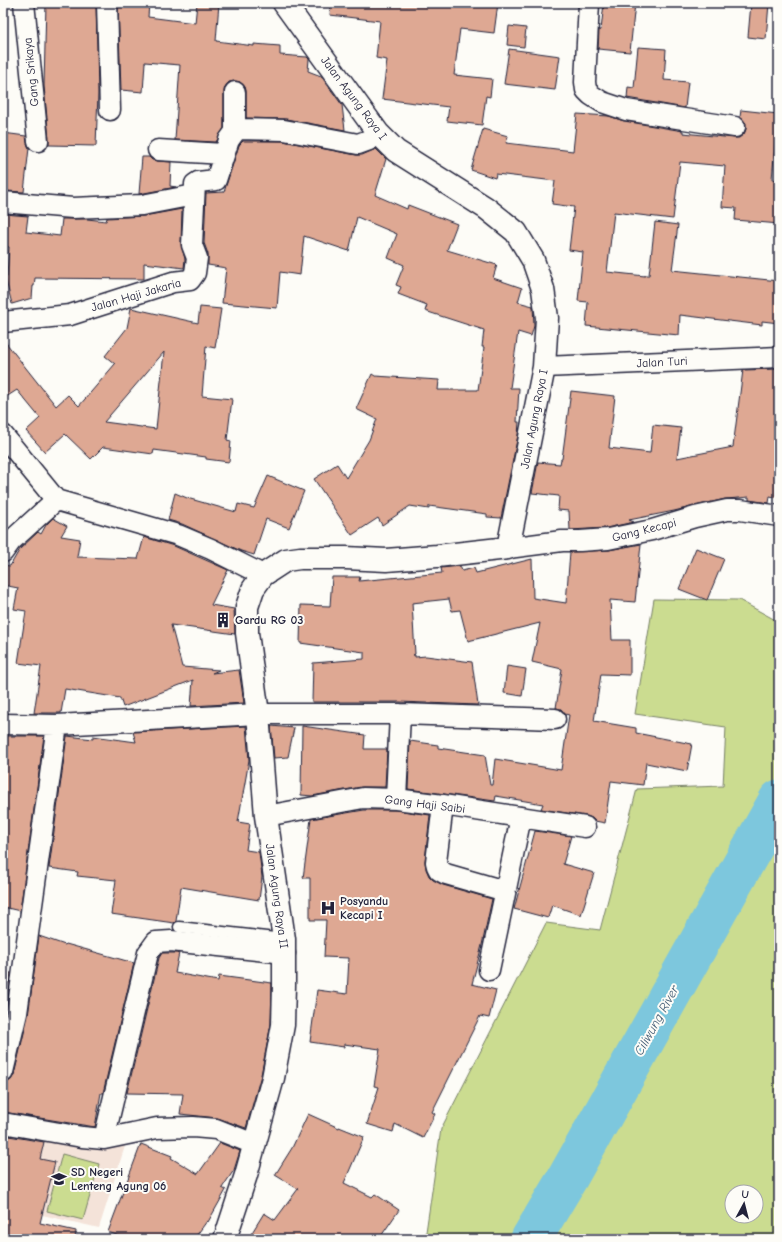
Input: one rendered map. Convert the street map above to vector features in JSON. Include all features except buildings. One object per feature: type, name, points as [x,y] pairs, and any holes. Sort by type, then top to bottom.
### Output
[{"type":"street","name":"Gang Srikaya","points":[[24,3],[38,140]]},
{"type":"street","points":[[107,3],[110,110]]},
{"type":"street","name":"Jalan Agung Raya I","points":[[284,3],[378,133],[396,151],[486,208],[516,232],[533,260],[543,289],[547,318],[544,368],[508,548]]},
{"type":"street","points":[[589,3],[585,82],[588,93],[602,102],[626,110],[735,128]]},
{"type":"street","points":[[3,202],[73,208],[142,205],[194,195],[196,182],[216,180],[219,174],[223,154],[235,130],[235,92]]},
{"type":"street","points":[[235,130],[240,128],[284,130],[358,144],[369,140],[378,133]]},
{"type":"street","points":[[158,150],[223,154]]},
{"type":"street","name":"Jalan Haji Jakaria","points":[[3,322],[70,315],[173,282],[190,280],[196,273],[197,258],[192,245],[194,195]]},
{"type":"street","name":"Jalan Turi","points":[[544,368],[779,357]]},
{"type":"street","points":[[3,434],[56,500],[178,535],[212,549],[263,575]]},
{"type":"street","points":[[3,552],[11,541],[56,500]]},
{"type":"street","name":"Gang Kecapi","points":[[508,548],[562,541],[608,539],[652,530],[695,517],[727,510],[740,510],[779,516]]},
{"type":"street","points":[[258,714],[247,633],[247,607],[253,589],[263,575],[286,560],[300,558],[386,560],[508,548]]},
{"type":"street","points":[[3,724],[57,725],[258,714],[400,714],[555,719]]},
{"type":"street","name":"Jalan Agung Raya II","points":[[225,1239],[246,1175],[273,1078],[282,1025],[285,946],[266,816],[258,714]]},
{"type":"street","points":[[396,799],[400,714]]},
{"type":"street","points":[[3,1072],[17,1013],[57,725]]},
{"type":"street","name":"Gang Haji Saibi","points":[[266,816],[363,798],[396,799],[584,827]]},
{"type":"street","points":[[442,805],[436,862],[438,868],[446,874],[505,891]]},
{"type":"street","points":[[489,970],[521,817]]},
{"type":"street","points":[[104,1138],[148,953],[156,942],[171,941],[285,946]]},
{"type":"street","points":[[3,1123],[82,1137],[104,1138],[157,1128],[194,1127],[216,1129],[254,1144]]},
{"type":"lane","points":[[179,926],[285,946]]},
{"type":"shaded area","name":"SD Negeri Lenteng Agung 06","points":[[3,1139],[125,1146],[99,1228],[25,1211]]},
{"type":"green space","points":[[654,599],[739,600],[779,622],[779,1239],[425,1239],[441,1129],[546,923],[600,930],[637,789],[723,786],[726,727],[635,714]]},
{"type":"green space","points":[[62,1154],[99,1164],[83,1220],[47,1211]]},
{"type":"waterway","name":"Ciliwung River","points":[[531,1239],[568,1177],[779,800]]},
{"type":"place","name":"Gardu RG 03","points":[[223,620]]},
{"type":"place","name":"Posyandu Kecapi I","points":[[328,908]]},
{"type":"place","name":"SD Negeri Lenteng Agung 06","points":[[59,1179]]}]
